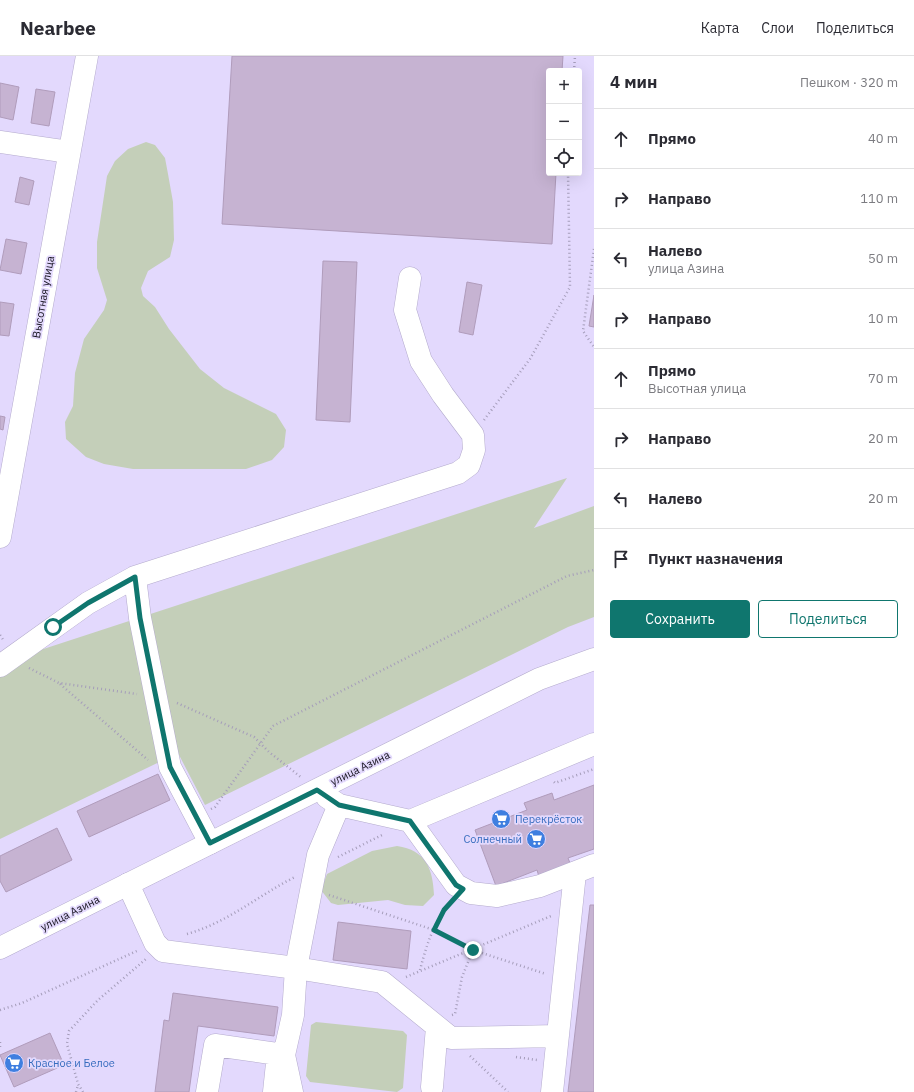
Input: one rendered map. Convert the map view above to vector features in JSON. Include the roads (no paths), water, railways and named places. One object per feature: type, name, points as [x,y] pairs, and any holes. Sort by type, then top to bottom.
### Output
[{"type":"street","name":"Высотная улица","points":[[0,537],[87,56]]},
{"type":"street","points":[[0,142],[69,152]]},
{"type":"street","points":[[0,666],[88,603],[135,577],[458,473],[469,464],[474,450],[473,435],[443,395],[421,361],[406,310],[410,278]]},
{"type":"street","points":[[135,577],[140,618],[170,767],[210,843]]},
{"type":"street","name":"улица Азина","points":[[0,948],[539,679],[594,659]]},
{"type":"street","points":[[317,790],[339,805],[410,821],[594,744]]},
{"type":"street","points":[[274,1092],[281,1055],[293,1015],[296,968],[318,855],[339,805]]},
{"type":"street","points":[[410,821],[456,885],[471,893],[497,896],[540,886],[584,869]]},
{"type":"street","points":[[552,1092],[571,908],[584,869]]},
{"type":"street","points":[[128,884],[157,946],[163,951],[296,968],[382,982],[444,1033],[558,1036]]},
{"type":"street","points":[[432,1087],[444,1033]]},
{"type":"street","points":[[207,1092],[215,1045],[281,1055]]},
{"type":"street","points":[[281,1055],[292,1092]]},
{"type":"place","name":"Перекрёсток","points":[[501,819]]},
{"type":"place","name":"Солнечный","points":[[536,839]]},
{"type":"place","name":"Красное и Белое","points":[[14,1063]]}]
